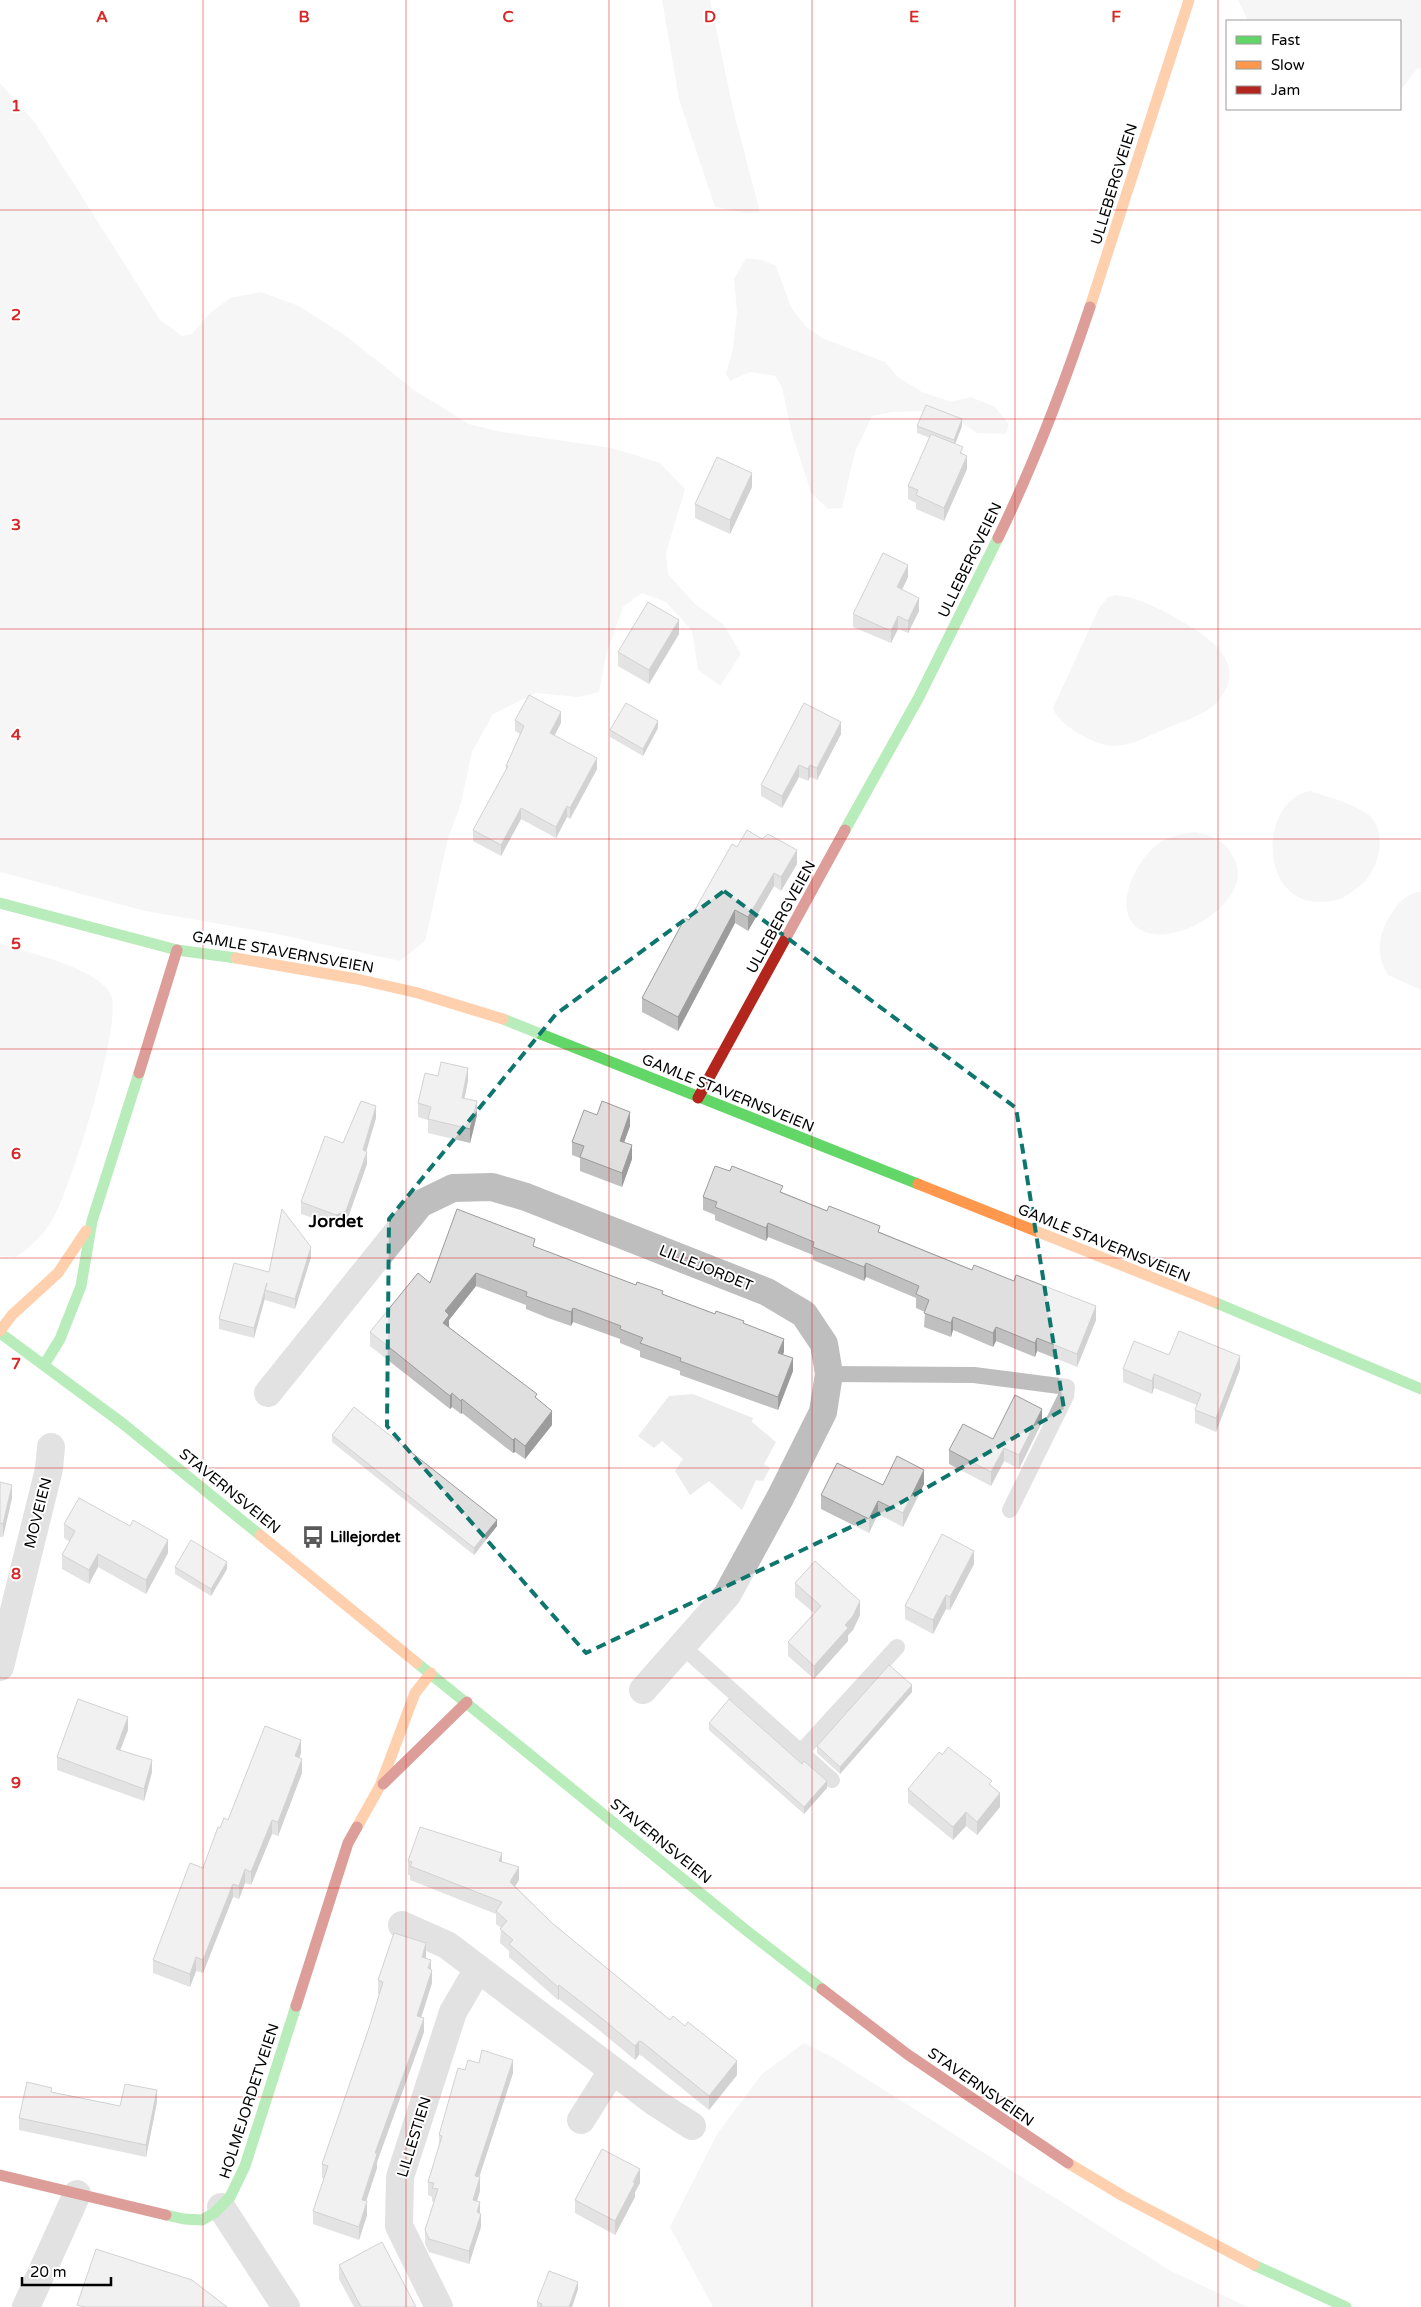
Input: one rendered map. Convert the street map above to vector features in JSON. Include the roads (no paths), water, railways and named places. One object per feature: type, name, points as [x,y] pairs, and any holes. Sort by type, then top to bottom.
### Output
[{"type":"street","name":"ULLEBERGVEIEN","points":[[698,1098],[919,697],[1012,509],[1075,352],[1189,0]]},
{"type":"street","name":"GAMLE STAVERNSVEIEN","points":[[0,903],[177,950],[307,969],[418,993],[508,1021],[1258,1320],[1421,1389]]},
{"type":"street","points":[[44,1365],[60,1339],[81,1286],[92,1221],[177,950]]},
{"type":"street","name":"LILLEJORDET","points":[[268,1394],[420,1204],[454,1188],[492,1187],[526,1197],[767,1292],[804,1314],[824,1344],[829,1374],[823,1412],[780,1498],[727,1595],[643,1690]]},
{"type":"street","points":[[0,1332],[12,1315],[58,1273],[92,1221]]},
{"type":"street","name":"STAVERNSVEIEN","points":[[0,1332],[122,1423],[432,1673],[747,1931],[907,2054],[1060,2159],[1124,2196],[1250,2263],[1346,2307]]},
{"type":"street","name":"MOVEIEN","points":[[0,1667],[49,1469],[52,1447]]},
{"type":"street","name":"HOLMEJORDETVEIEN","points":[[0,2175],[184,2218],[203,2220],[222,2207],[237,2186],[252,2145],[348,1843],[380,1786],[415,1693],[432,1673]]},
{"type":"street","name":"HOLMEJORDETVEIEN","points":[[380,1786],[452,1719],[467,1702]]},
{"type":"street","points":[[402,1925],[447,1945],[612,2071],[692,2126]]},
{"type":"street","name":"LILLESTIEN","points":[[438,2307],[399,2226],[400,2177],[453,2012],[478,1969]]},
{"type":"street","points":[[581,2120],[612,2071]]},
{"type":"street","points":[[26,2307],[77,2194]]},
{"type":"street","points":[[222,2207],[286,2307]]},
{"type":"lane","points":[[829,1374],[974,1375],[1067,1387],[1066,1396],[1010,1510]]},
{"type":"lane","points":[[683,1646],[832,1780]]},
{"type":"lane","points":[[801,1752],[897,1647]]},
{"type":"place","name":"Lillejordet","points":[[313,1537]]},
{"type":"district","name":"Jordet","points":[[336,1221]]}]
